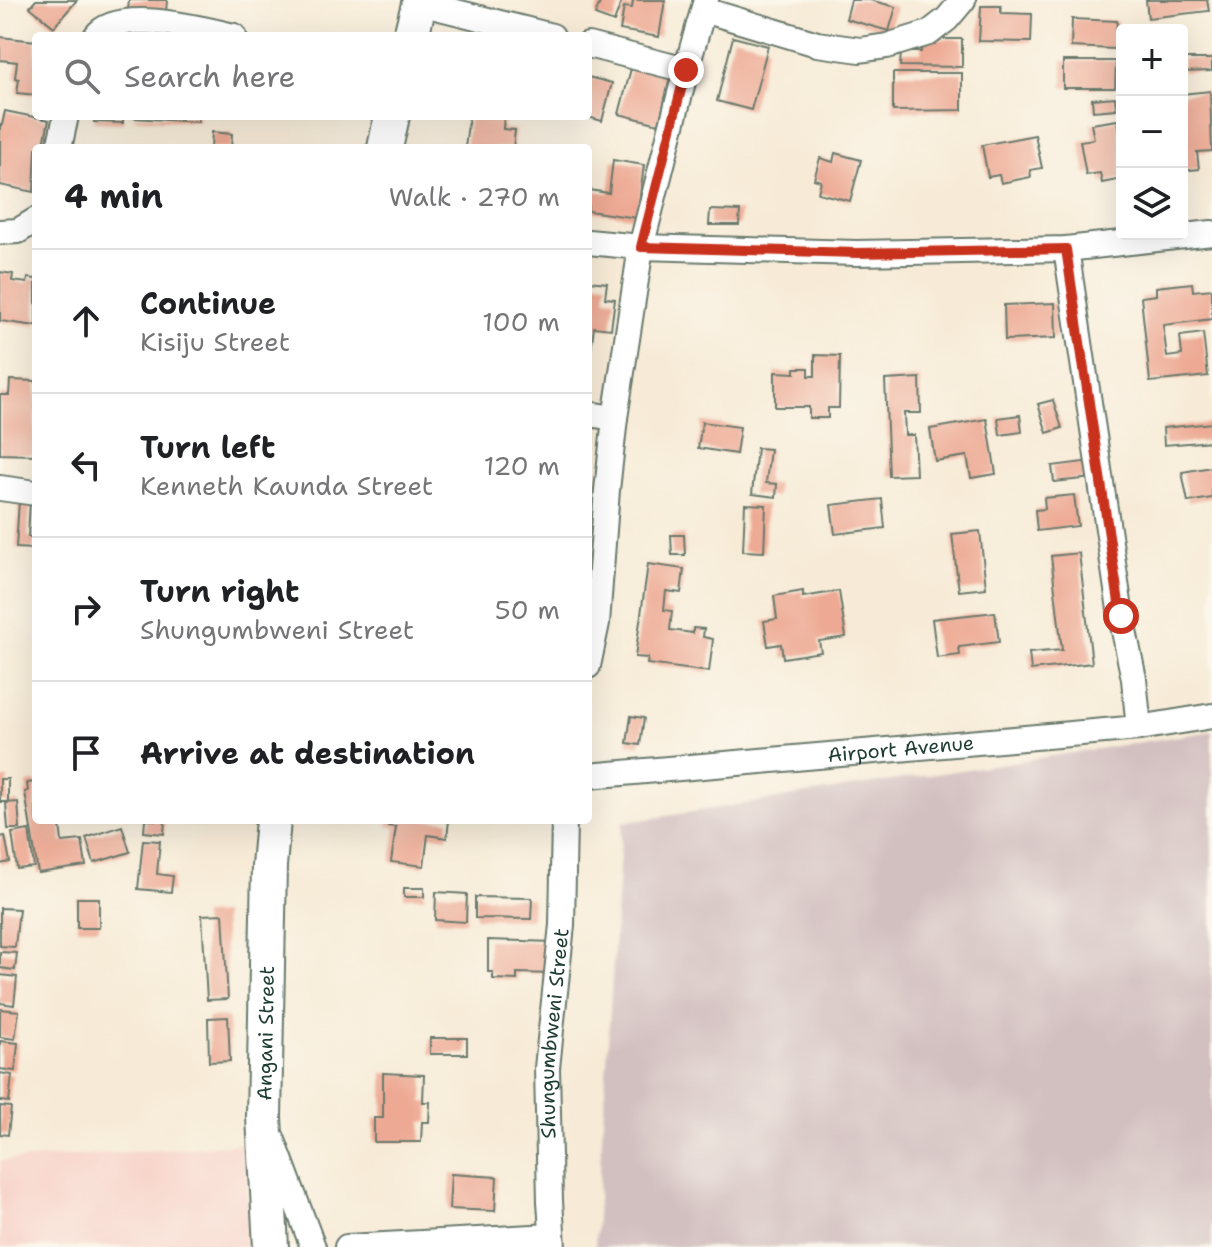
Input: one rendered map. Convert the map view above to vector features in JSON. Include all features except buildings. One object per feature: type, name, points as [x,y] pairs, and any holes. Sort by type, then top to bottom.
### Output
[{"type":"street","points":[[592,647],[597,623],[615,418],[641,247],[705,5],[817,44],[860,50],[887,46],[929,33],[947,19],[963,0]]},
{"type":"street","points":[[412,32],[420,1],[537,32]]},
{"type":"street","points":[[99,32],[127,21],[179,12],[225,32]]},
{"type":"street","points":[[592,46],[686,70]]},
{"type":"street","points":[[60,144],[65,120]]},
{"type":"street","points":[[386,144],[391,120]]},
{"type":"street","points":[[0,232],[18,231],[32,222]]},
{"type":"street","points":[[592,242],[641,247],[857,253],[1066,249],[1212,233]]},
{"type":"street","points":[[1066,249],[1119,602],[1134,679],[1139,728]]},
{"type":"street","points":[[592,415],[615,418]]},
{"type":"street","points":[[0,488],[32,492]]},
{"type":"street","name":"Airport Avenue","points":[[592,776],[1139,728],[1212,716]]},
{"type":"street","name":"Angani Street","points":[[271,1247],[264,1117],[269,866],[273,824]]},
{"type":"street","name":"Shungumbweni Street","points":[[553,1241],[547,1068],[562,925],[564,824]]},
{"type":"street","points":[[264,1117],[313,1247]]},
{"type":"street","points":[[347,1247],[553,1241]]},
{"type":"shaded area","points":[[1212,731],[1212,1247],[595,1247],[622,823]]},
{"type":"shaded area","points":[[245,1144],[250,1247],[0,1247],[0,1161]]},
{"type":"route","points":[[686,70],[641,247],[857,253],[1066,249],[1121,616]]}]
